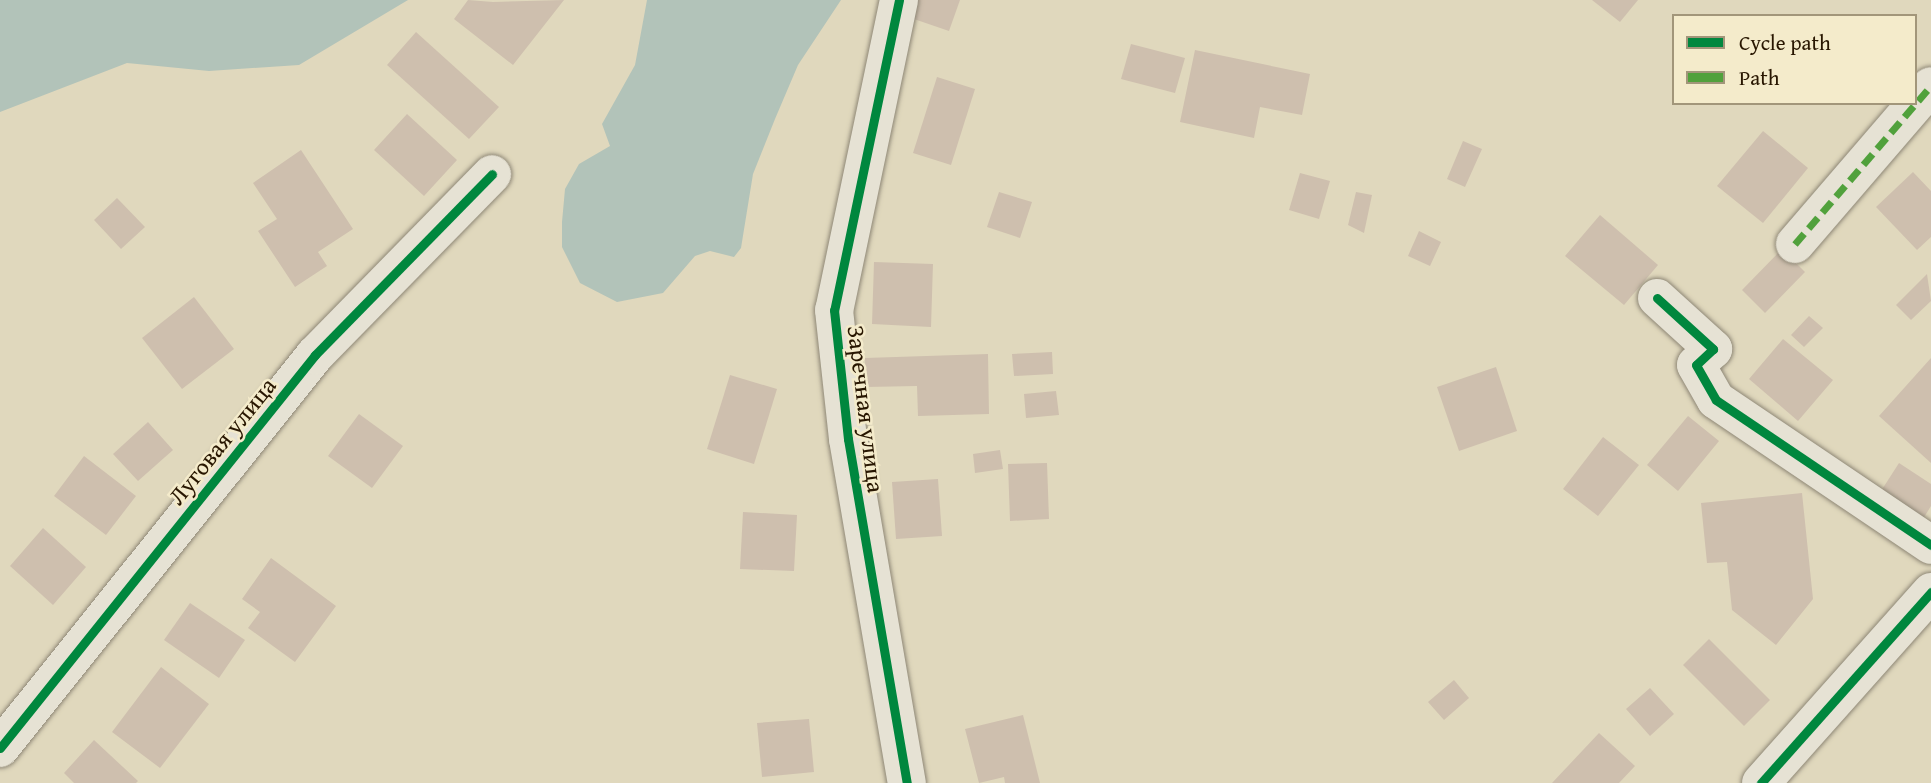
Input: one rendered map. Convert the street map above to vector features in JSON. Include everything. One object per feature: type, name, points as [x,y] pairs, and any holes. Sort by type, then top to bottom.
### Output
[{"type":"street","name":"Заречная улица","points":[[899,0],[834,310],[848,439],[907,783]]},
{"type":"street","points":[[1917,102],[1931,86]]},
{"type":"street","points":[[1795,244],[1915,105]]},
{"type":"street","name":"Луговая улица","points":[[0,748],[315,355],[492,174]]},
{"type":"street","points":[[1657,298],[1713,349],[1696,365],[1716,400],[1931,545]]},
{"type":"street","points":[[1761,783],[1931,592]]},
{"type":"shaded area","points":[[0,0],[408,0],[299,65],[209,71],[127,63],[0,112]]},
{"type":"shaded area","points":[[647,0],[841,0],[798,65],[775,119],[753,174],[741,248],[734,257],[710,251],[695,256],[663,293],[617,302],[580,283],[562,247],[565,189],[579,164],[610,146],[602,124],[635,65]]},
{"type":"building","points":[[468,0],[564,0],[513,65],[454,19]]},
{"type":"building","points":[[917,0],[960,0],[949,31],[911,18]]},
{"type":"building","points":[[1592,0],[1638,0],[1620,22]]},
{"type":"building","points":[[416,32],[499,107],[469,139],[387,65]]},
{"type":"building","points":[[1131,44],[1185,58],[1175,93],[1121,79]]},
{"type":"building","points":[[1195,50],[1310,74],[1302,115],[1260,107],[1254,138],[1180,122]]},
{"type":"building","points":[[937,77],[975,89],[951,165],[913,153]]},
{"type":"building","points":[[407,114],[457,160],[424,196],[374,150]]},
{"type":"building","points":[[1763,131],[1808,168],[1763,223],[1717,186]]},
{"type":"building","points":[[1463,141],[1482,149],[1465,187],[1447,179]]},
{"type":"building","points":[[301,150],[353,229],[318,252],[327,266],[295,287],[258,231],[277,219],[253,183]]},
{"type":"building","points":[[1913,172],[1931,191],[1931,237],[1917,250],[1876,207]]},
{"type":"building","points":[[1300,173],[1330,181],[1319,219],[1289,210]]},
{"type":"building","points":[[999,192],[1032,202],[1020,238],[987,227]]},
{"type":"building","points":[[1356,192],[1372,195],[1364,233],[1348,225]]},
{"type":"building","points":[[117,198],[145,227],[121,249],[94,220]]},
{"type":"building","points":[[1600,215],[1658,265],[1624,305],[1565,256]]},
{"type":"building","points":[[1419,231],[1441,242],[1430,266],[1408,256]]},
{"type":"building","points":[[1782,249],[1805,272],[1765,313],[1742,290]]},
{"type":"building","points":[[874,262],[933,264],[931,327],[872,324]]},
{"type":"building","points":[[1927,274],[1931,301],[1911,320],[1896,305]]},
{"type":"building","points":[[194,297],[234,349],[182,389],[142,338]]},
{"type":"building","points":[[1809,316],[1823,328],[1804,347],[1791,335]]},
{"type":"building","points":[[1783,339],[1833,380],[1798,421],[1749,379]]},
{"type":"building","points":[[1052,352],[1053,374],[1014,376],[1012,354]]},
{"type":"building","points":[[988,354],[989,414],[918,416],[917,386],[866,387],[865,358]]},
{"type":"building","points":[[1931,358],[1931,463],[1879,416]]},
{"type":"building","points":[[1496,367],[1517,431],[1459,451],[1437,387]]},
{"type":"building","points":[[730,375],[777,389],[754,464],[707,449]]},
{"type":"building","points":[[1056,391],[1059,415],[1026,418],[1024,394]]},
{"type":"building","points":[[359,414],[403,446],[372,488],[328,456]]},
{"type":"building","points":[[1688,416],[1719,441],[1678,491],[1647,465]]},
{"type":"building","points":[[148,422],[173,450],[138,481],[113,454]]},
{"type":"building","points":[[1603,437],[1639,465],[1598,516],[1563,489]]},
{"type":"building","points":[[1000,450],[1003,469],[975,473],[973,454]]},
{"type":"building","points":[[84,456],[136,496],[106,535],[54,496]]},
{"type":"building","points":[[1047,463],[1049,519],[1010,521],[1008,464]]},
{"type":"building","points":[[1899,463],[1931,484],[1931,506],[1923,519],[1881,491]]},
{"type":"building","points":[[938,479],[942,536],[896,539],[892,482]]},
{"type":"building","points":[[1802,493],[1813,599],[1776,645],[1732,610],[1727,562],[1707,563],[1701,503]]},
{"type":"building","points":[[743,512],[797,515],[794,571],[740,569]]},
{"type":"building","points":[[43,528],[86,567],[53,605],[10,566]]},
{"type":"building","points":[[271,558],[336,606],[295,662],[248,628],[260,612],[242,599]]},
{"type":"building","points":[[190,603],[245,640],[219,678],[164,640]]},
{"type":"building","points":[[1709,639],[1770,700],[1744,726],[1683,665]]},
{"type":"building","points":[[161,667],[209,704],[160,768],[112,732]]},
{"type":"building","points":[[1454,680],[1469,698],[1444,720],[1428,702]]},
{"type":"building","points":[[1650,688],[1674,714],[1650,736],[1626,709]]},
{"type":"building","points":[[1023,715],[1040,783],[1005,783],[1004,777],[979,783],[965,729]]},
{"type":"building","points":[[809,719],[814,772],[762,777],[757,723]]},
{"type":"building","points":[[1599,733],[1635,766],[1619,783],[1552,783]]},
{"type":"building","points":[[94,740],[138,781],[74,783],[64,773]]},
{"type":"marked path","points":[[1917,102],[1931,86]]},
{"type":"marked path","points":[[1795,244],[1915,105]]},
{"type":"cycle path","points":[[899,0],[834,310],[848,439],[907,783]]},
{"type":"cycle path","points":[[0,748],[315,355],[492,174]]},
{"type":"cycle path","points":[[1657,298],[1713,349],[1696,365],[1716,400],[1931,545]]},
{"type":"cycle path","points":[[1761,783],[1931,592]]}]
